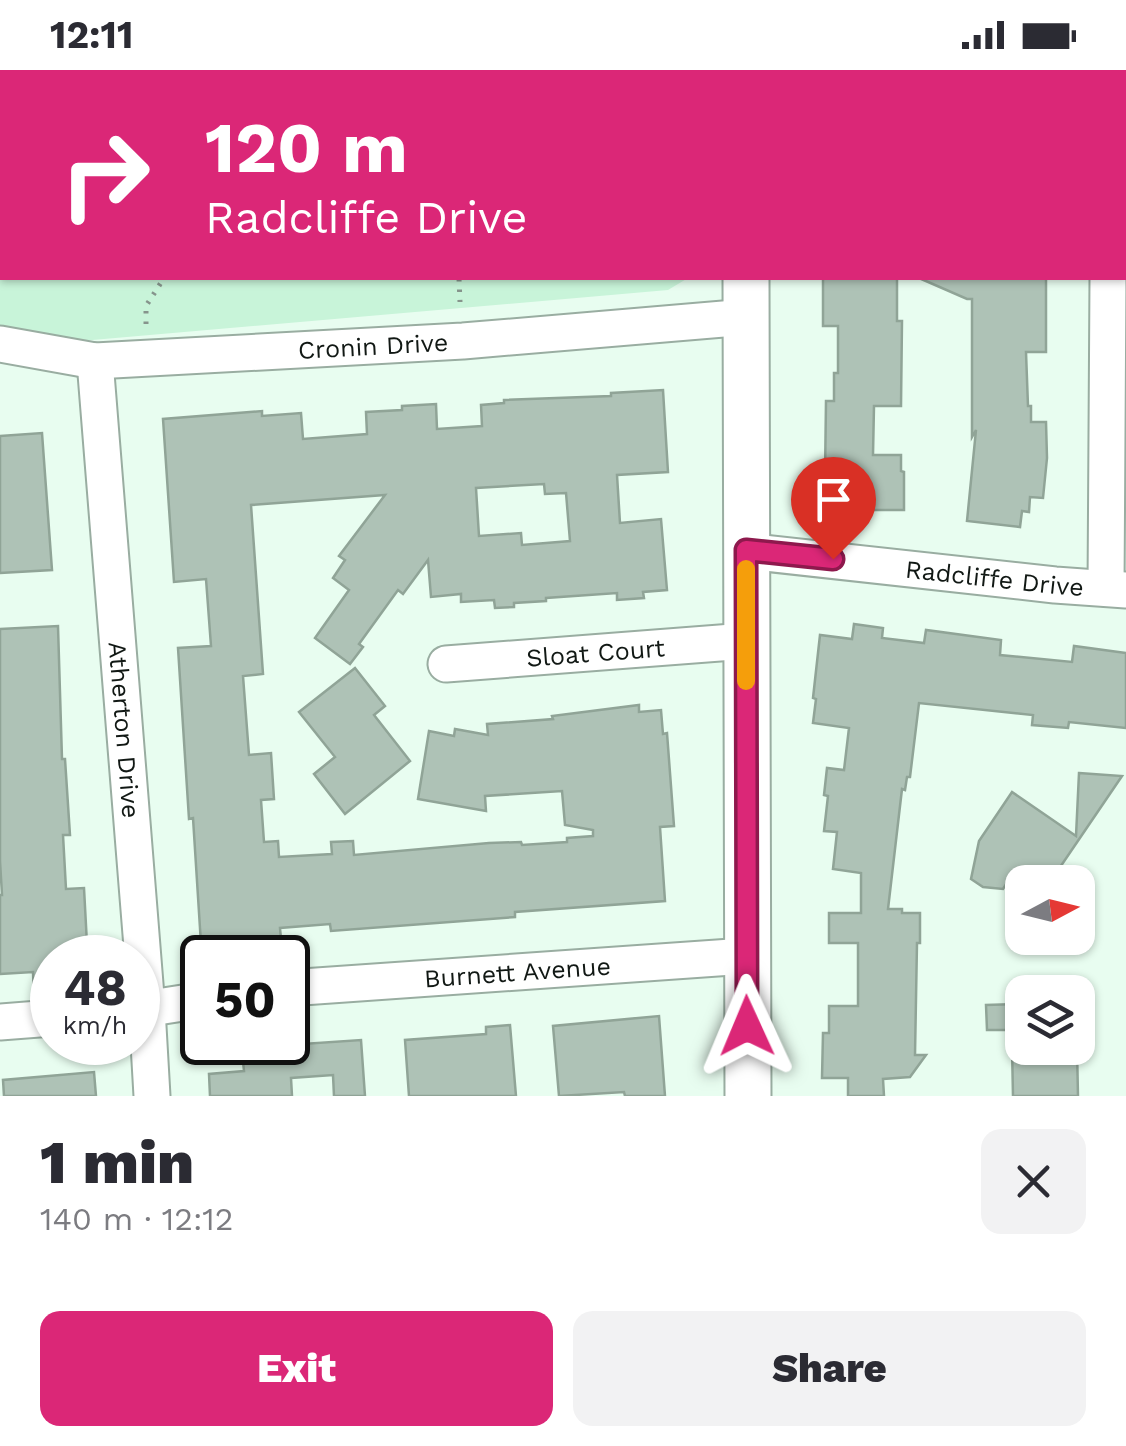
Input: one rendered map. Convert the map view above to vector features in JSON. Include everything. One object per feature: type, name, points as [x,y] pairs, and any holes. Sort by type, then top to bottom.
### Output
[{"type":"main road","points":[[746,297],[748,1096]]},
{"type":"street","points":[[1108,280],[1116,589]]},
{"type":"street","name":"Cronin Drive","points":[[0,344],[95,362],[463,341],[746,297]]},
{"type":"street","name":"Atherton Drive","points":[[95,362],[137,935]]},
{"type":"street","name":"Radcliffe Drive","points":[[746,550],[1116,589]]},
{"type":"street","name":"Sloat Court","points":[[446,664],[746,641]]},
{"type":"street","name":"Burnett Avenue","points":[[310,986],[746,956]]},
{"type":"street","points":[[0,1022],[30,1020]]},
{"type":"street","name":"Atherton Drive","points":[[148,1065],[152,1096]]},
{"type":"path","points":[[146,324],[146,306],[163,280]]},
{"type":"path","points":[[459,280],[460,302]]},
{"type":"green space","points":[[0,280],[685,280],[668,290],[58,343],[0,325]]},
{"type":"building","points":[[823,280],[897,280],[897,321],[902,321],[901,406],[874,406],[873,455],[901,455],[904,510],[840,507],[840,476],[825,476],[826,401],[834,401],[838,326],[823,326]]},
{"type":"building","points":[[924,280],[1046,280],[1046,352],[1026,352],[1031,422],[1046,422],[1043,498],[1030,497],[1029,512],[1022,511],[1020,527],[967,521],[976,430],[972,437],[972,299]]},
{"type":"building","points":[[663,390],[668,472],[617,475],[620,523],[661,519],[667,590],[643,592],[644,598],[617,600],[617,593],[546,598],[495,608],[494,600],[461,602],[461,594],[431,597],[428,560],[403,594],[398,590],[359,644],[363,647],[350,664],[315,638],[349,590],[333,578],[345,560],[339,556],[385,495],[251,505],[263,674],[243,676],[249,755],[271,753],[274,799],[261,800],[264,842],[278,841],[279,857],[332,854],[331,842],[353,841],[354,855],[489,843],[567,842],[567,838],[593,836],[593,830],[565,825],[562,791],[485,796],[486,811],[418,799],[429,731],[454,736],[455,729],[488,735],[487,724],[553,719],[552,716],[639,705],[639,712],[661,710],[663,734],[667,733],[674,826],[660,827],[665,901],[331,931],[330,924],[280,928],[281,935],[200,935],[178,648],[211,646],[206,579],[174,582],[163,419],[262,411],[262,416],[301,413],[303,439],[367,434],[366,412],[402,410],[402,406],[436,404],[437,429],[482,426],[481,405],[504,400]],"holes":[[[544,484],[545,494],[566,493],[570,541],[522,545],[521,533],[479,536],[476,488]]]},
{"type":"building","points":[[42,433],[52,570],[0,573],[0,436]]},
{"type":"building","points":[[854,624],[883,628],[882,638],[924,643],[926,630],[1001,640],[1000,655],[1072,662],[1074,646],[1126,653],[1126,728],[1069,722],[1068,728],[1032,725],[1033,715],[919,703],[910,777],[905,790],[902,789],[888,909],[920,913],[915,1055],[926,1055],[910,1077],[883,1079],[884,1096],[848,1096],[848,1078],[822,1078],[823,1033],[829,1033],[829,1006],[858,1006],[858,943],[829,943],[829,913],[861,913],[861,873],[833,869],[837,832],[824,831],[827,768],[844,770],[849,728],[813,723],[813,698],[820,635],[852,639]]},
{"type":"building","points":[[58,626],[62,759],[70,835],[63,835],[66,889],[84,888],[87,935],[30,935],[30,972],[0,974],[2,895],[0,629]]},
{"type":"building","points":[[355,668],[385,706],[374,715],[410,761],[345,814],[314,774],[335,757],[299,712]]},
{"type":"building","points":[[1079,773],[1122,776],[1062,865],[1005,865],[1003,889],[983,887],[971,879],[979,841],[1012,792],[1076,836]]},
{"type":"building","points":[[1005,1004],[1005,1030],[987,1030],[986,1005]]},
{"type":"building","points":[[659,1016],[665,1096],[625,1096],[624,1092],[559,1096],[553,1026]]},
{"type":"building","points":[[510,1025],[516,1096],[409,1096],[405,1040],[486,1034],[486,1027]]},
{"type":"building","points":[[361,1040],[365,1096],[334,1096],[333,1075],[291,1078],[292,1096],[210,1096],[209,1074],[244,1071],[243,1065],[310,1065],[310,1043]]},
{"type":"building","points":[[1012,1065],[1077,1065],[1078,1096],[1013,1096]]},
{"type":"building","points":[[94,1072],[96,1096],[4,1096],[3,1080]]},
{"type":"slow traffic","points":[[746,569],[746,681]]},
{"type":"route","points":[[747,1026],[746,550],[833,559]]}]
